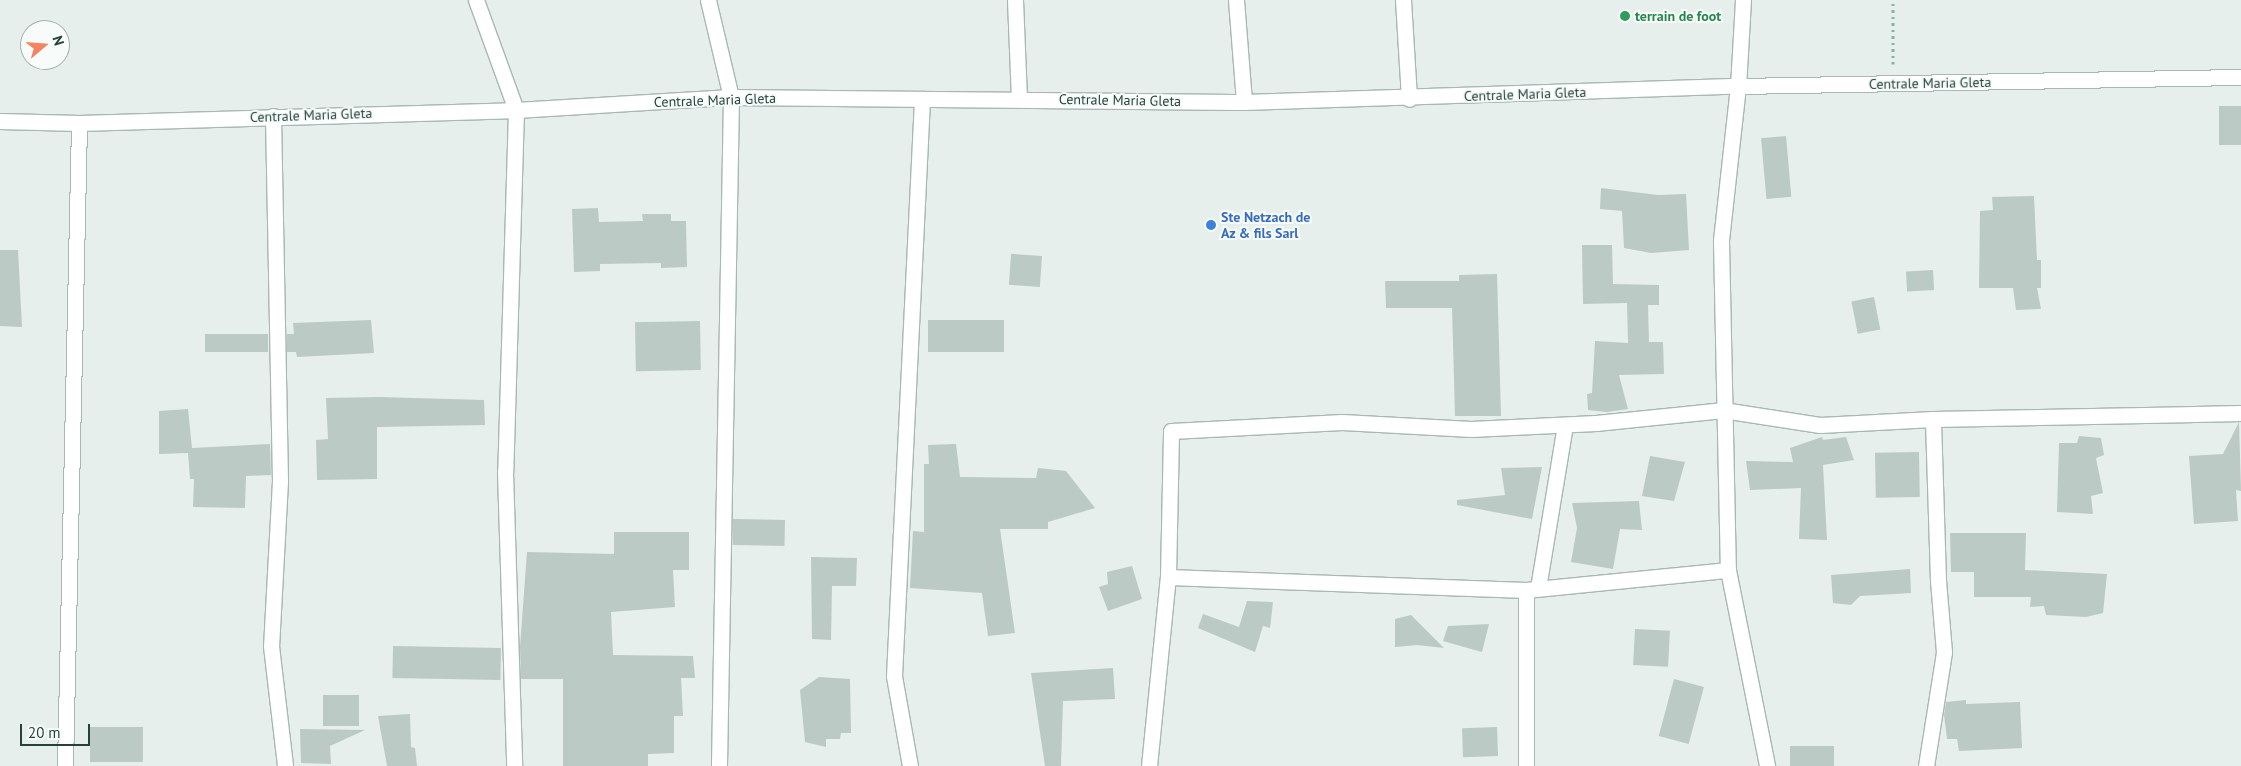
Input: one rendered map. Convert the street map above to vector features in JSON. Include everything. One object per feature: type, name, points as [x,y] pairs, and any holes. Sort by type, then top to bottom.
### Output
[{"type":"street","points":[[476,0],[516,110],[505,472],[514,766]]},
{"type":"street","points":[[708,0],[731,97],[720,766]]},
{"type":"street","points":[[1015,0],[1019,99]]},
{"type":"street","points":[[1236,0],[1244,102]]},
{"type":"street","points":[[1403,0],[1409,98]]},
{"type":"street","points":[[1743,0],[1738,86],[1721,241],[1723,410],[1728,570],[1767,766]]},
{"type":"street","name":"Centrale Maria Gleta","points":[[0,121],[79,123],[516,110],[731,97],[1244,102],[1738,86],[2241,77]]},
{"type":"street","points":[[910,766],[894,676],[922,99]]},
{"type":"street","points":[[273,116],[280,481],[271,646],[285,766]]},
{"type":"street","points":[[65,766],[79,123]]},
{"type":"street","points":[[1149,766],[1168,577],[1171,431],[1342,422],[1471,430],[1565,425],[1723,410],[1820,425],[1933,419],[2241,413]]},
{"type":"street","points":[[1926,766],[1944,652],[1938,580],[1933,419]]},
{"type":"street","points":[[1526,766],[1532,589],[1565,425]]},
{"type":"street","points":[[1168,577],[1532,589],[1728,570]]},
{"type":"path","points":[[1893,0],[1893,84]]},
{"type":"building","points":[[2219,106],[2241,106],[2241,145],[2219,145]]},
{"type":"building","points":[[1786,136],[1791,197],[1766,199],[1761,138]]},
{"type":"building","points":[[1601,188],[1658,195],[1686,194],[1689,250],[1651,253],[1624,248],[1622,211],[1600,209]]},
{"type":"building","points":[[2034,196],[2037,260],[2041,260],[2041,288],[2037,288],[2041,309],[2016,310],[2013,288],[1979,288],[1980,211],[1993,210],[1992,197]]},
{"type":"building","points":[[598,208],[599,222],[643,221],[642,214],[671,214],[671,221],[686,221],[687,267],[661,268],[661,263],[600,264],[600,271],[574,272],[572,209]]},
{"type":"building","points":[[1582,245],[1612,245],[1613,284],[1659,285],[1659,305],[1648,305],[1649,342],[1663,342],[1664,374],[1619,375],[1628,409],[1607,412],[1588,410],[1587,394],[1592,393],[1595,341],[1628,343],[1627,303],[1583,304]]},
{"type":"building","points":[[0,250],[18,250],[22,327],[0,326]]},
{"type":"building","points":[[1011,254],[1042,256],[1040,287],[1009,285]]},
{"type":"building","points":[[1933,270],[1934,290],[1907,291],[1906,271]]},
{"type":"building","points":[[1497,274],[1501,416],[1455,416],[1452,308],[1386,308],[1385,281],[1459,281],[1459,275]]},
{"type":"building","points":[[1874,297],[1880,329],[1858,334],[1851,301]]},
{"type":"building","points":[[371,320],[374,353],[297,357],[296,352],[287,352],[287,334],[294,334],[293,323]]},
{"type":"building","points":[[928,320],[1004,320],[1004,352],[928,352]]},
{"type":"building","points":[[700,321],[701,370],[636,371],[635,322]]},
{"type":"building","points":[[205,334],[268,334],[268,352],[205,352]]},
{"type":"building","points":[[379,397],[484,400],[485,425],[377,427],[377,479],[317,480],[316,440],[328,439],[326,398]]},
{"type":"building","points":[[188,409],[192,448],[270,444],[271,475],[246,476],[245,508],[193,507],[194,479],[190,479],[188,453],[159,454],[159,411]]},
{"type":"building","points":[[2239,422],[2241,491],[2236,490],[2238,521],[2194,524],[2189,456],[2223,454]]},
{"type":"building","points":[[2079,436],[2101,438],[2104,455],[2096,458],[2103,493],[2091,496],[2093,514],[2057,512],[2059,443],[2077,443]]},
{"type":"building","points":[[1822,437],[1823,440],[1846,437],[1854,460],[1823,465],[1827,540],[1799,539],[1801,488],[1750,490],[1746,461],[1793,462],[1790,448]]},
{"type":"building","points":[[956,444],[960,477],[1036,478],[1038,468],[1066,471],[1095,508],[1048,522],[1048,529],[1000,529],[1015,633],[988,636],[982,593],[910,588],[913,531],[924,532],[924,464],[929,464],[928,445]]},
{"type":"building","points":[[1919,452],[1920,497],[1876,498],[1875,453]]},
{"type":"building","points":[[1650,456],[1685,462],[1674,501],[1642,496]]},
{"type":"building","points":[[1542,467],[1532,519],[1457,505],[1457,500],[1505,495],[1501,468]]},
{"type":"building","points":[[1639,501],[1642,530],[1620,529],[1613,569],[1571,562],[1577,528],[1572,503]]},
{"type":"building","points":[[733,519],[785,520],[785,546],[733,545]]},
{"type":"building","points":[[614,532],[689,532],[689,570],[673,570],[675,607],[611,612],[613,655],[693,656],[695,678],[681,678],[683,716],[674,716],[674,753],[648,754],[648,766],[563,766],[563,679],[521,679],[520,647],[527,552],[614,554]]},
{"type":"building","points":[[1950,533],[2026,533],[2025,570],[2107,574],[2103,613],[2086,617],[2046,615],[2044,606],[2030,607],[2031,597],[1974,597],[1974,572],[1951,572]]},
{"type":"building","points":[[811,557],[857,558],[856,586],[832,586],[831,640],[812,639]]},
{"type":"building","points":[[1132,566],[1142,599],[1108,611],[1099,587],[1108,584],[1107,572]]},
{"type":"building","points":[[1910,569],[1911,593],[1860,596],[1851,605],[1833,603],[1831,575]]},
{"type":"building","points":[[1247,601],[1273,602],[1270,628],[1263,626],[1255,652],[1198,628],[1203,614],[1239,627]]},
{"type":"building","points":[[1411,615],[1444,648],[1417,645],[1395,647],[1395,619]]},
{"type":"building","points":[[1489,624],[1482,652],[1443,641],[1448,626]]},
{"type":"building","points":[[1635,629],[1670,631],[1668,667],[1633,665]]},
{"type":"building","points":[[393,646],[501,648],[500,680],[392,678]]},
{"type":"building","points":[[1113,668],[1115,699],[1063,701],[1061,766],[1045,766],[1031,673]]},
{"type":"building","points":[[819,677],[850,679],[851,733],[841,733],[840,739],[826,739],[826,747],[805,742],[800,690]]},
{"type":"building","points":[[1674,679],[1704,687],[1689,744],[1659,736]]},
{"type":"building","points":[[323,695],[359,695],[359,726],[323,726]]},
{"type":"building","points":[[1966,700],[1966,704],[2020,702],[2022,748],[1959,751],[1957,739],[1947,739],[1944,715],[1946,702]]},
{"type":"building","points":[[410,714],[411,747],[415,748],[417,766],[387,766],[378,716]]},
{"type":"building","points":[[90,727],[143,727],[143,762],[90,762]]},
{"type":"building","points":[[1497,727],[1498,756],[1463,757],[1462,728]]},
{"type":"building","points":[[300,729],[365,730],[330,746],[331,764],[301,763]]},
{"type":"building","points":[[1790,746],[1834,746],[1834,766],[1790,766]]},
{"type":"place","name":"terrain de foot","points":[[1625,16]]},
{"type":"place","name":"Ste Netzach de Az & fils Sarl","points":[[1211,225]]}]
